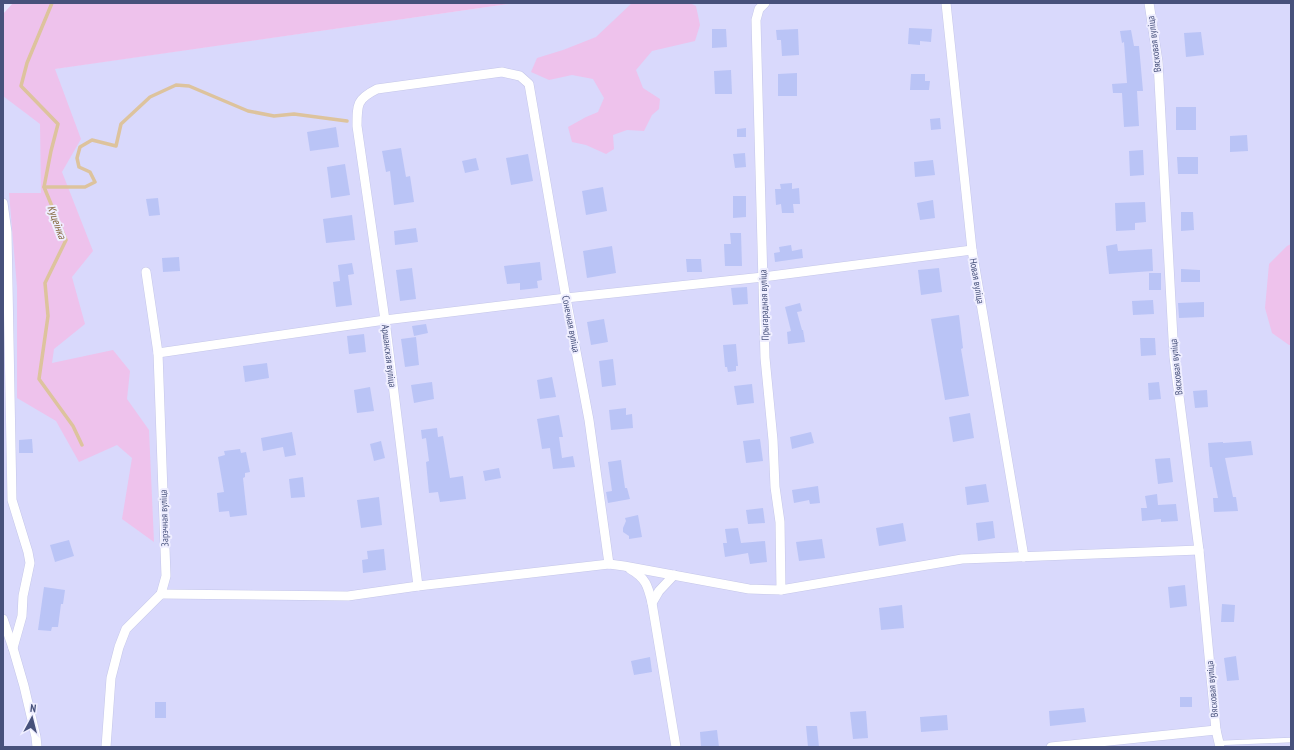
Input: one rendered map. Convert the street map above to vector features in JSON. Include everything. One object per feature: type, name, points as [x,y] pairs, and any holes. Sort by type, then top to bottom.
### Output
[{"type":"street","name":"Прыгарадная вуліца","points":[[765,3],[759,9],[756,20],[765,358],[773,440],[775,487],[780,522],[782,567],[781,590]]},
{"type":"street","name":"Новая вуліца","points":[[946,3],[972,250],[1024,557]]},
{"type":"street","name":"Вясковая вуліца","points":[[1149,3],[1158,62],[1174,357],[1199,550],[1216,730],[1219,745]]},
{"type":"street","name":"Аршанская вуліца","points":[[418,586],[385,320],[357,126],[357,108],[363,96],[377,89],[502,72],[520,76],[529,84]]},
{"type":"street","name":"Сонечная вуліца","points":[[529,84],[589,420],[609,564]]},
{"type":"street","points":[[3,203],[7,232],[12,500],[30,563],[23,596],[22,616],[13,648]]},
{"type":"street","points":[[158,353],[385,320],[566,298],[763,277],[972,250]]},
{"type":"street","name":"Зарэчная вуліца","points":[[146,272],[158,353],[166,576],[161,594]]},
{"type":"street","points":[[106,747],[111,678],[119,647],[126,629],[161,594],[348,596],[418,586],[609,564],[749,588],[781,590],[962,559],[1199,550]]},
{"type":"street","points":[[624,566],[640,576],[648,587],[676,747]]},
{"type":"street","points":[[652,603],[659,591],[674,575]]},
{"type":"street","points":[[3,619],[24,686],[37,747]]},
{"type":"street","name":"Вясковая вуліца","points":[[1051,747],[1216,730]]},
{"type":"lane","points":[[1219,745],[1291,740]]},
{"type":"shaded area","points":[[13,3],[516,3],[55,69],[81,139],[62,172],[93,251],[72,277],[85,324],[54,349],[52,363],[113,350],[130,371],[127,399],[149,430],[154,542],[122,519],[132,458],[117,445],[79,462],[56,421],[17,398],[17,287],[9,193],[41,193],[40,124],[3,96],[3,14]]},
{"type":"shaded area","points":[[516,3],[1291,3],[1291,747],[3,747],[3,76]]},
{"type":"shaded area","points":[[632,3],[690,3],[696,6],[700,25],[695,41],[652,51],[636,70],[643,88],[660,99],[659,109],[652,115],[644,131],[627,130],[613,135],[614,149],[606,154],[586,145],[572,142],[568,127],[598,112],[604,98],[593,79],[572,75],[549,80],[531,72],[537,58],[596,37]]},
{"type":"shaded area","points":[[1291,244],[1291,345],[1289,345],[1272,333],[1265,308],[1269,264],[1287,246]]},
{"type":"building","points":[[909,28],[932,29],[931,42],[920,41],[920,45],[908,44]]},
{"type":"building","points":[[712,29],[726,29],[727,47],[712,48]]},
{"type":"building","points":[[798,29],[799,55],[782,56],[781,40],[777,40],[776,30]]},
{"type":"building","points":[[1131,30],[1134,46],[1139,46],[1143,91],[1137,91],[1139,126],[1124,127],[1122,93],[1113,93],[1112,84],[1127,83],[1124,42],[1122,43],[1120,31]]},
{"type":"building","points":[[1201,32],[1204,55],[1186,57],[1184,33]]},
{"type":"building","points":[[731,70],[732,94],[715,94],[714,71]]},
{"type":"building","points":[[797,73],[797,96],[778,96],[778,74]]},
{"type":"building","points":[[911,74],[925,74],[925,81],[930,81],[929,90],[910,90]]},
{"type":"building","points":[[1176,107],[1196,107],[1196,130],[1176,130]]},
{"type":"building","points":[[940,118],[941,129],[931,130],[930,119]]},
{"type":"building","points":[[336,127],[339,147],[310,151],[307,132]]},
{"type":"building","points":[[746,128],[746,137],[737,137],[737,129]]},
{"type":"building","points":[[1247,135],[1248,151],[1230,152],[1230,136]]},
{"type":"building","points":[[401,148],[406,177],[410,176],[414,202],[394,205],[390,171],[386,172],[382,151]]},
{"type":"building","points":[[1143,150],[1144,175],[1130,176],[1129,151]]},
{"type":"building","points":[[745,153],[746,167],[735,168],[733,154]]},
{"type":"building","points":[[528,154],[533,181],[511,185],[506,158]]},
{"type":"building","points":[[1177,157],[1198,157],[1198,174],[1178,174]]},
{"type":"building","points":[[476,158],[479,170],[465,173],[462,161]]},
{"type":"building","points":[[933,160],[935,175],[915,177],[914,162]]},
{"type":"building","points":[[345,164],[350,195],[331,198],[327,167]]},
{"type":"building","points":[[792,183],[792,189],[799,188],[800,204],[793,204],[794,213],[782,213],[781,204],[776,205],[775,189],[781,189],[780,184]]},
{"type":"building","points":[[603,187],[607,211],[586,215],[582,191]]},
{"type":"building","points":[[733,196],[746,196],[746,217],[733,218]]},
{"type":"building","points":[[158,198],[160,215],[149,216],[146,199]]},
{"type":"building","points":[[933,200],[935,218],[920,220],[917,203]]},
{"type":"building","points":[[1145,202],[1146,222],[1135,223],[1135,230],[1116,231],[1115,203]]},
{"type":"building","points":[[1181,212],[1193,212],[1194,230],[1181,231]]},
{"type":"building","points":[[352,215],[355,240],[326,243],[323,219]]},
{"type":"building","points":[[416,228],[418,242],[395,245],[394,231]]},
{"type":"building","points":[[730,233],[741,233],[742,266],[725,266],[724,244],[731,244]]},
{"type":"building","points":[[1117,244],[1118,251],[1152,249],[1153,271],[1109,274],[1106,246]]},
{"type":"building","points":[[791,245],[792,251],[802,249],[803,258],[775,262],[774,253],[780,252],[779,247]]},
{"type":"building","points":[[612,246],[616,273],[587,278],[583,251]]},
{"type":"building","points":[[179,257],[180,271],[163,272],[162,258]]},
{"type":"building","points":[[686,259],[701,259],[702,272],[687,272]]},
{"type":"building","points":[[540,262],[542,280],[537,281],[538,288],[520,290],[520,283],[507,284],[504,266]]},
{"type":"building","points":[[352,263],[354,274],[348,275],[352,305],[336,307],[333,282],[340,281],[338,265]]},
{"type":"building","points":[[412,268],[416,299],[400,301],[396,270]]},
{"type":"building","points":[[939,268],[942,292],[921,295],[918,270]]},
{"type":"building","points":[[1181,269],[1200,270],[1200,282],[1181,282]]},
{"type":"building","points":[[1149,273],[1161,273],[1161,290],[1149,290]]},
{"type":"building","points":[[747,287],[748,304],[733,305],[731,288]]},
{"type":"building","points":[[1153,300],[1154,314],[1133,315],[1132,301]]},
{"type":"building","points":[[1204,302],[1204,317],[1179,318],[1178,303]]},
{"type":"building","points":[[800,303],[802,311],[797,312],[805,342],[788,344],[787,332],[791,331],[785,307]]},
{"type":"building","points":[[959,315],[963,348],[961,349],[969,396],[945,400],[931,319]]},
{"type":"building","points":[[604,319],[608,342],[591,345],[587,322]]},
{"type":"building","points":[[426,324],[428,333],[414,336],[412,326]]},
{"type":"building","points":[[364,334],[366,352],[349,354],[347,336]]},
{"type":"building","points":[[416,337],[419,365],[405,367],[401,339]]},
{"type":"building","points":[[1140,338],[1155,338],[1156,355],[1141,356]]},
{"type":"building","points":[[736,344],[738,366],[736,366],[736,371],[728,372],[727,367],[725,367],[723,345]]},
{"type":"building","points":[[613,359],[616,385],[602,387],[599,361]]},
{"type":"building","points":[[267,363],[269,378],[245,382],[243,366]]},
{"type":"building","points":[[552,377],[556,397],[540,399],[537,380]]},
{"type":"building","points":[[432,382],[434,399],[414,403],[411,385]]},
{"type":"building","points":[[1159,382],[1161,399],[1149,400],[1148,383]]},
{"type":"building","points":[[752,384],[754,403],[737,405],[734,386]]},
{"type":"building","points":[[370,387],[374,411],[357,413],[354,390]]},
{"type":"building","points":[[1207,390],[1208,407],[1195,408],[1193,391]]},
{"type":"building","points":[[626,408],[626,415],[632,414],[633,428],[611,430],[609,410]]},
{"type":"building","points":[[970,413],[974,438],[953,442],[949,417]]},
{"type":"building","points":[[559,415],[563,437],[559,437],[562,458],[573,456],[575,467],[553,469],[550,448],[542,449],[537,419]]},
{"type":"building","points":[[437,428],[438,437],[443,436],[450,478],[463,476],[466,499],[440,502],[438,492],[429,493],[426,462],[429,461],[426,438],[422,439],[421,430]]},
{"type":"building","points":[[292,432],[296,455],[285,457],[283,447],[263,451],[261,438]]},
{"type":"building","points":[[811,432],[814,443],[792,449],[790,437]]},
{"type":"building","points":[[32,439],[33,453],[19,453],[19,440]]},
{"type":"building","points":[[760,439],[763,461],[746,463],[743,441]]},
{"type":"building","points":[[381,441],[385,458],[374,461],[370,444]]},
{"type":"building","points":[[1251,441],[1253,455],[1225,458],[1233,497],[1236,497],[1238,511],[1214,512],[1213,498],[1218,498],[1212,467],[1210,467],[1208,443]]},
{"type":"building","points":[[240,449],[241,453],[246,452],[250,472],[245,473],[245,477],[243,478],[247,515],[230,517],[229,511],[219,512],[217,493],[224,492],[218,457],[225,455],[224,451]]},
{"type":"building","points":[[1170,458],[1173,482],[1158,484],[1155,459]]},
{"type":"building","points":[[621,460],[625,488],[627,488],[630,499],[608,503],[606,492],[612,491],[608,462]]},
{"type":"building","points":[[499,468],[501,478],[485,481],[483,471]]},
{"type":"building","points":[[303,477],[305,497],[291,498],[289,479]]},
{"type":"building","points":[[986,484],[989,502],[967,505],[965,487]]},
{"type":"building","points":[[818,486],[820,503],[810,504],[809,500],[794,503],[792,490]]},
{"type":"building","points":[[1157,494],[1158,505],[1176,504],[1178,521],[1161,522],[1161,519],[1142,521],[1141,508],[1147,508],[1145,496]]},
{"type":"building","points":[[379,497],[382,525],[361,528],[357,500]]},
{"type":"building","points":[[763,508],[765,523],[748,524],[746,510]]},
{"type":"building","points":[[638,515],[642,537],[629,539],[629,536],[623,532],[626,521],[625,518]]},
{"type":"building","points":[[993,521],[995,538],[978,541],[976,523]]},
{"type":"building","points":[[903,523],[906,541],[879,546],[876,528]]},
{"type":"building","points":[[738,528],[741,543],[765,541],[767,562],[750,564],[748,553],[725,557],[723,543],[727,543],[725,529]]},
{"type":"building","points":[[822,539],[825,558],[799,561],[796,542]]},
{"type":"building","points":[[69,540],[74,556],[55,562],[50,545]]},
{"type":"building","points":[[384,549],[386,570],[363,573],[362,560],[368,559],[367,551]]},
{"type":"building","points":[[1185,585],[1187,606],[1170,608],[1168,587]]},
{"type":"building","points":[[44,587],[65,590],[63,604],[61,604],[58,627],[52,627],[51,631],[38,630]]},
{"type":"building","points":[[1222,604],[1235,605],[1234,622],[1221,622]]},
{"type":"building","points":[[902,605],[904,628],[881,630],[879,608]]},
{"type":"building","points":[[1236,656],[1239,680],[1227,681],[1224,658]]},
{"type":"building","points":[[650,657],[652,672],[634,675],[631,661]]},
{"type":"building","points":[[1180,697],[1192,697],[1192,707],[1180,707]]},
{"type":"building","points":[[155,702],[166,702],[166,718],[155,718]]},
{"type":"building","points":[[1084,708],[1086,722],[1050,726],[1049,711]]},
{"type":"building","points":[[866,711],[868,738],[853,739],[850,712]]},
{"type":"building","points":[[947,715],[948,730],[921,732],[920,717]]},
{"type":"building","points":[[806,726],[817,726],[819,747],[808,747]]},
{"type":"building","points":[[717,730],[719,747],[701,747],[700,732]]},
{"type":"waterway","name":"Куцеінка","points":[[52,3],[27,63],[21,86],[58,124],[44,187],[66,240],[45,283],[48,316],[39,379],[73,426],[82,445]]},
{"type":"waterway","points":[[44,187],[85,187],[95,182],[90,172],[79,167],[77,158],[80,147],[92,140],[116,146],[121,124],[150,97],[176,85],[189,86],[248,111],[274,116],[294,114],[347,121]]}]
